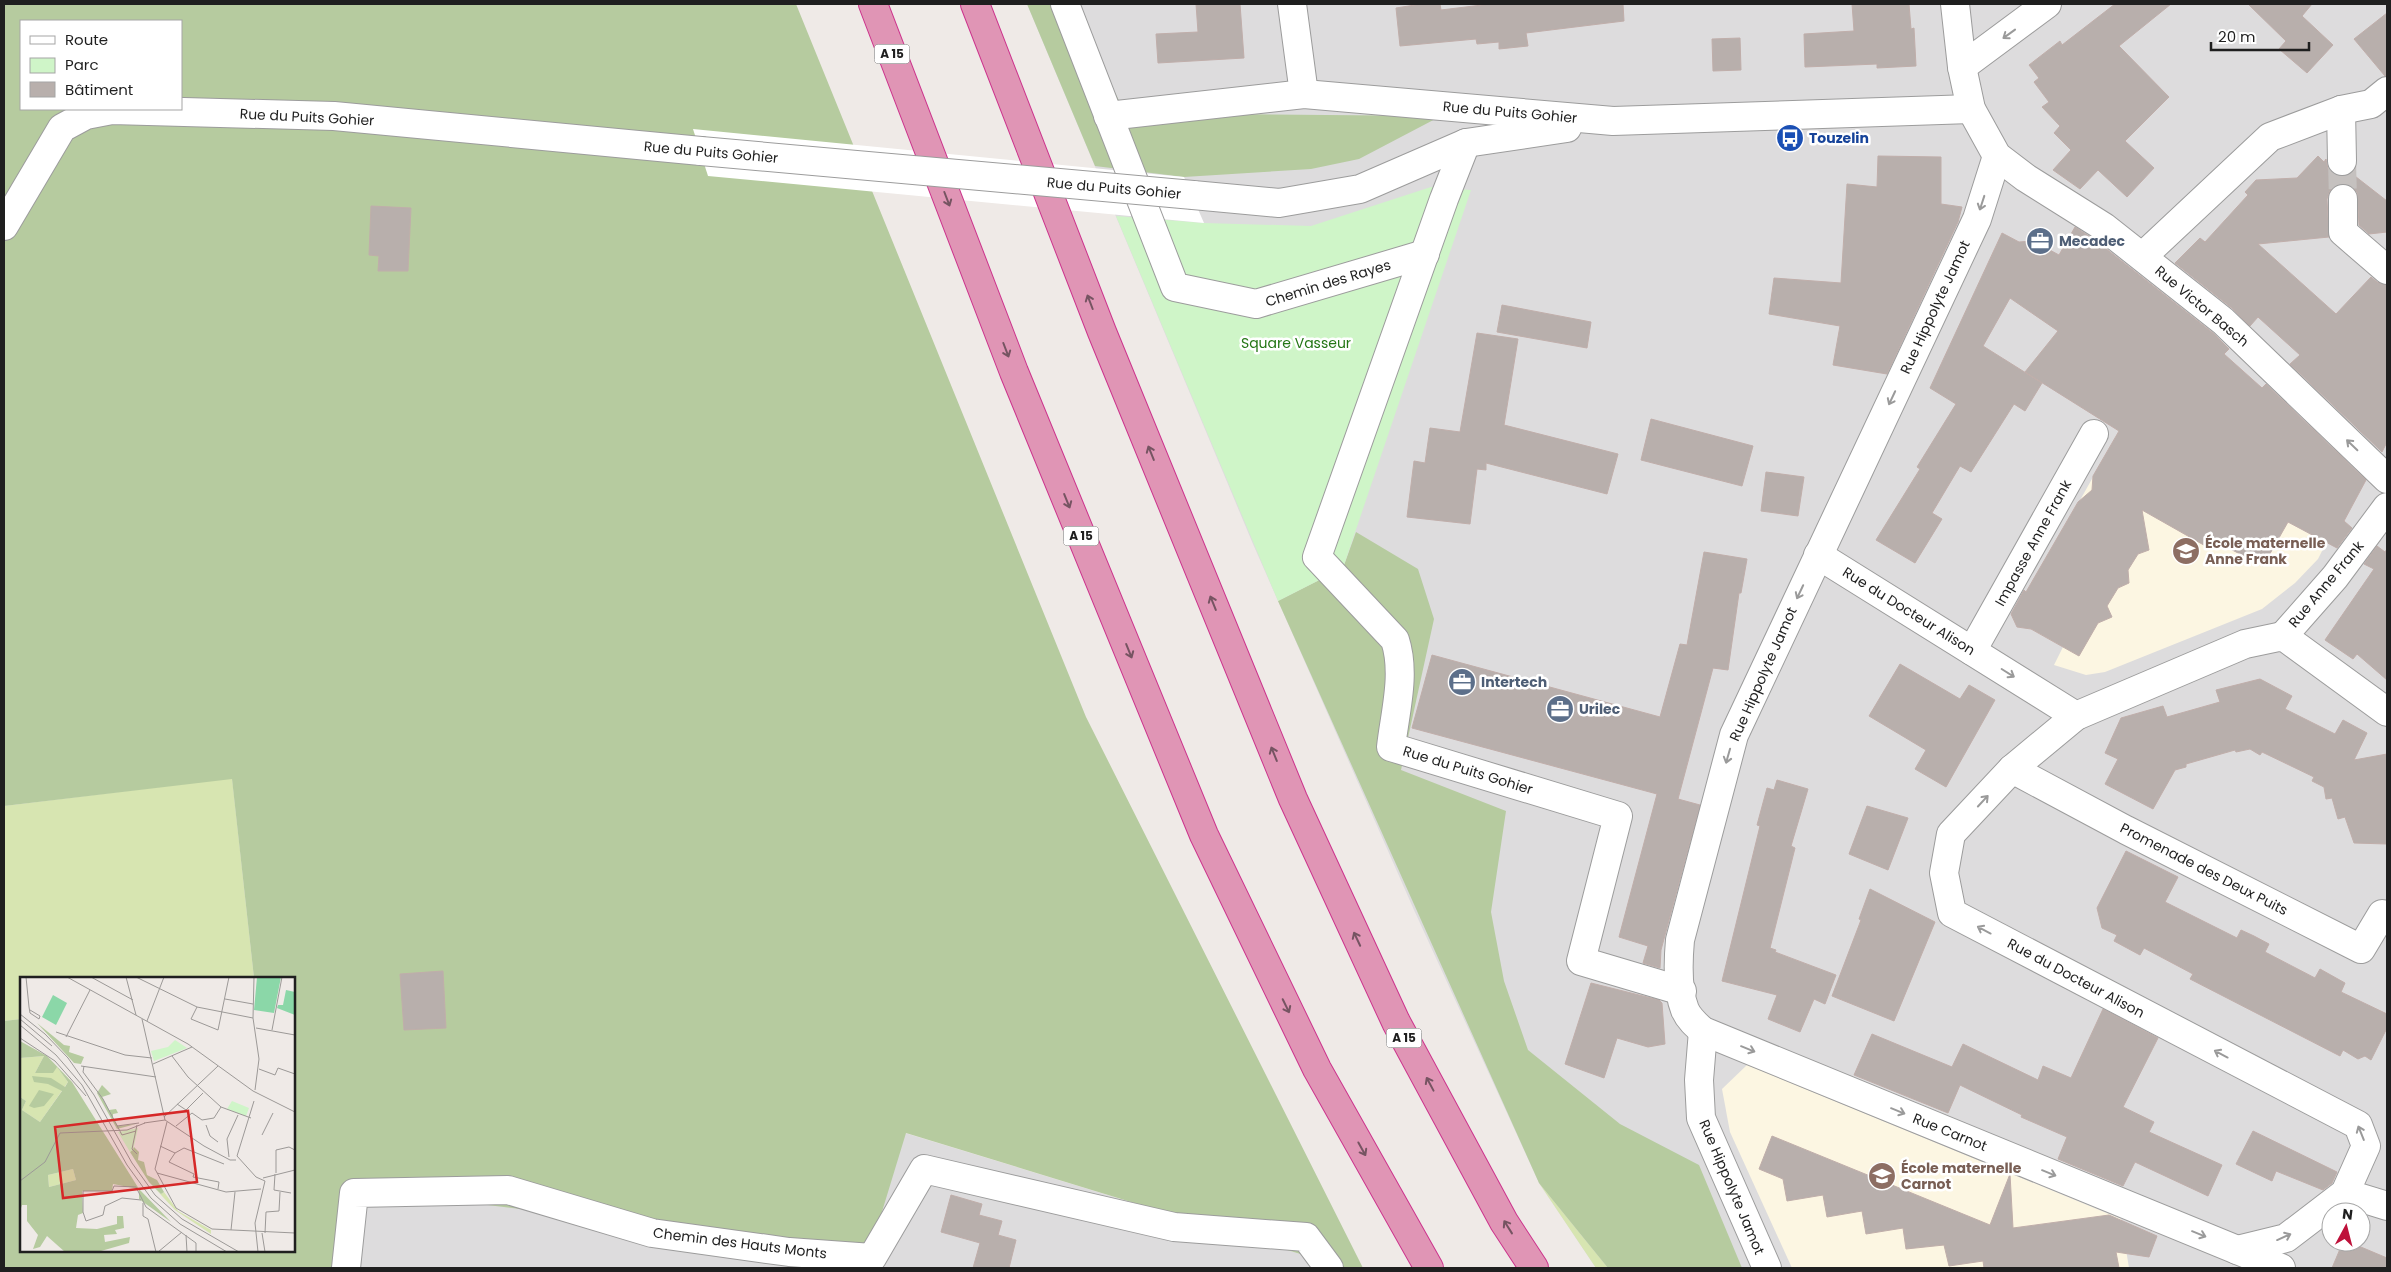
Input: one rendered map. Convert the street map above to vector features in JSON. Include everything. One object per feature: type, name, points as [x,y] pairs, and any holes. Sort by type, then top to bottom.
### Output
[{"type":"highway","name":"A 15","points":[[873,4],[1014,372],[1204,835],[1317,1069],[1429,1268]]},
{"type":"highway","name":"A 15","points":[[975,4],[1102,332],[1292,799],[1396,1022],[1504,1222],[1534,1268]]},
{"type":"street","name":"Chemin des Rayes","points":[[1065,4],[1175,286],[1256,304],[1425,254]]},
{"type":"street","points":[[1292,4],[1304,94]]},
{"type":"street","points":[[1955,4],[1962,67],[1970,109],[1997,156]]},
{"type":"street","points":[[1962,67],[2047,4]]},
{"type":"street","points":[[2143,256],[2270,137],[2340,110],[2371,104],[2387,91]]},
{"type":"street","name":"Rue du Puits Gohier","points":[[1108,116],[1304,94],[1613,121]]},
{"type":"street","name":"Rue du Puits Gohier","points":[[4,226],[62,128],[86,115],[112,110],[334,116],[1279,203],[1360,190],[1466,143],[1613,121],[1970,109]]},
{"type":"street","points":[[2340,110],[2342,161]]},
{"type":"street","name":"Rue du Puits Gohier","points":[[1466,143],[1317,557],[1395,640],[1400,655],[1400,672],[1391,747],[1618,816],[1581,961],[1682,991]]},
{"type":"street","name":"Rue Victor Basch","points":[[1997,156],[2026,178],[2104,228],[2143,256],[2223,321],[2387,479]]},
{"type":"street","name":"Rue Hippolyte Jamot","points":[[1767,1268],[1701,1118],[1699,1080],[1703,1031],[1693,1022],[1686,1010],[1678,960],[1680,940],[1734,735],[1977,219],[1997,156]]},
{"type":"street","points":[[2343,198],[2343,232],[2387,270]]},
{"type":"street","name":"Impasse Anne Frank","points":[[1972,652],[2094,434]]},
{"type":"street","name":"Rue Anne Frank","points":[[2283,636],[2335,577],[2387,507]]},
{"type":"street","name":"Rue du Docteur Alison","points":[[1818,555],[2076,716]]},
{"type":"street","points":[[2283,636],[2387,712]]},
{"type":"street","name":"Rue du Docteur Alison","points":[[2283,636],[2245,644],[2076,716],[2012,769],[1951,834],[1944,873],[1952,913],[2358,1125],[2366,1146],[2345,1193]]},
{"type":"street","name":"Promenade des Deux Puits","points":[[2012,769],[2126,830],[2361,949],[2382,914]]},
{"type":"street","name":"Rue Carnot","points":[[1703,1031],[2281,1268]]},
{"type":"street","name":"Chemin des Hauts Monts","points":[[346,1268],[354,1193],[508,1190],[652,1233],[789,1252],[872,1258],[924,1170],[1174,1227],[1306,1237],[1329,1268]]},
{"type":"street","points":[[2237,1250],[2286,1238],[2345,1193],[2387,1206]]},
{"type":"shaded area","points":[[1027,4],[2387,4],[2387,1268],[1596,1268],[1539,1183],[1414,910],[1253,544]]},
{"type":"shaded area","name":"École maternelle Anne Frank","points":[[2119,431],[2326,543],[2318,559],[2295,583],[2262,609],[2105,672],[2086,675],[2054,665],[2063,647],[2013,619]]},
{"type":"shaded area","name":"École maternelle Carnot","points":[[1747,1065],[2121,1219],[2129,1268],[1792,1268],[1730,1132],[1722,1089]]},
{"type":"shaded area","points":[[905,1133],[1346,1268],[337,1268],[347,1188]]},
{"type":"green space","points":[[4,4],[796,4],[1086,717],[1363,1268],[1346,1268],[906,1133],[870,1251],[347,1188],[337,1268],[4,1268],[4,1021],[20,1019],[20,1252],[295,1252],[295,977],[254,977],[232,779],[4,806]]},
{"type":"green space","points":[[1027,4],[1072,4],[1125,113],[1441,116],[1359,159],[1311,169],[1184,177],[1095,166]]},
{"type":"green space","name":"Square Vasseur","points":[[1431,187],[1471,190],[1343,568],[1278,601],[1116,216],[1204,223],[1311,226]]},
{"type":"green space","points":[[1356,532],[1418,569],[1434,619],[1401,770],[1506,811],[1491,912],[1504,981],[1528,1050],[1620,1124],[1699,1165],[1742,1268],[1608,1268],[1539,1183],[1278,601],[1343,568]]},
{"type":"green space","points":[[232,778],[254,977],[20,977],[20,1019],[4,1021],[4,806]]},
{"type":"green space","points":[[1539,1183],[1608,1268],[1596,1268]]},
{"type":"pier","points":[[693,129],[1184,177],[1204,223],[708,176]]},
{"type":"building","points":[[1196,4],[1240,4],[1244,58],[1158,63],[1156,34],[1198,32]]},
{"type":"building","points":[[1421,4],[1440,4],[1441,10],[1490,4],[1623,4],[1624,21],[1526,33],[1528,46],[1499,49],[1499,42],[1477,44],[1476,39],[1400,46],[1396,8]]},
{"type":"building","points":[[1852,4],[1909,4],[1911,29],[1914,28],[1916,66],[1877,68],[1877,64],[1805,67],[1804,34],[1854,31]]},
{"type":"building","points":[[2115,4],[2171,4],[2119,46],[2169,97],[2125,141],[2154,168],[2127,197],[2098,170],[2080,189],[2053,170],[2071,150],[2054,133],[2060,126],[2042,107],[2049,102],[2034,82],[2039,78],[2029,65],[2060,41],[2062,45]]},
{"type":"building","points":[[2248,4],[2312,4],[2302,16],[2333,45],[2307,73],[2279,49],[2286,41]]},
{"type":"building","points":[[2387,13],[2387,76],[2385,76],[2354,39]]},
{"type":"building","points":[[1740,38],[1741,70],[1713,71],[1712,39]]},
{"type":"building","points":[[1878,156],[1941,157],[1941,204],[1962,207],[1958,222],[1887,374],[1833,365],[1840,326],[1769,314],[1774,278],[1841,283],[1847,184],[1877,187]]},
{"type":"building","points":[[2318,156],[2324,162],[2326,159],[2328,169],[2334,174],[2343,177],[2351,173],[2387,201],[2387,232],[2369,234],[2359,225],[2357,192],[2350,185],[2343,183],[2336,185],[2330,191],[2327,199],[2329,237],[2258,244],[2336,314],[2371,277],[2377,282],[2387,285],[2387,442],[2382,452],[2290,364],[2300,355],[2258,317],[2250,326],[2233,309],[2175,263],[2200,238],[2205,242],[2248,195],[2245,192],[2256,180],[2297,178]]},
{"type":"building","points":[[371,206],[411,208],[408,271],[378,271],[379,256],[369,255]]},
{"type":"building","points":[[2075,227],[2095,240],[2213,333],[2229,349],[2224,354],[2262,388],[2266,384],[2366,480],[2344,521],[2352,528],[2337,548],[2288,522],[2263,566],[2213,540],[2209,548],[2142,510],[2149,550],[2138,554],[2128,570],[2129,583],[2118,588],[2107,606],[2112,617],[2098,623],[2079,656],[2031,629],[2017,627],[2011,614],[2024,590],[2026,592],[2078,502],[2092,490],[2093,476],[2119,431],[2025,372],[2058,331],[2010,298],[1983,346],[2042,383],[2025,411],[2014,404],[1971,472],[1960,466],[1932,513],[1942,519],[1915,563],[1876,540],[1920,469],[1917,467],[1956,404],[1930,388],[2002,233],[2019,242],[2033,241],[2059,255]]},
{"type":"building","points":[[1502,305],[1591,322],[1587,348],[1497,332]]},
{"type":"building","points":[[1477,333],[1518,339],[1504,425],[1618,454],[1607,494],[1486,463],[1486,470],[1477,469],[1470,524],[1407,517],[1414,461],[1425,463],[1430,428],[1460,432]]},
{"type":"building","points":[[1651,419],[1753,446],[1742,486],[1641,460]]},
{"type":"building","points":[[1766,472],[1804,477],[1798,516],[1761,511]]},
{"type":"building","points":[[2377,546],[2385,552],[2387,549],[2387,680],[2357,654],[2353,659],[2325,640],[2374,569],[2364,564]]},
{"type":"building","points":[[1704,552],[1747,559],[1741,593],[1739,593],[1728,670],[1713,668],[1678,799],[1700,805],[1661,950],[1660,968],[1643,963],[1648,946],[1619,937],[1657,794],[1412,728],[1432,655],[1660,717],[1680,644],[1687,645]]},
{"type":"building","points":[[1900,664],[1960,699],[1969,685],[1995,700],[1946,787],[1915,769],[1926,750],[1869,716]]},
{"type":"building","points":[[2260,679],[2292,696],[2285,709],[2335,734],[2343,720],[2367,733],[2354,760],[2387,754],[2387,844],[2354,843],[2345,817],[2338,819],[2332,798],[2326,799],[2324,787],[2312,781],[2314,777],[2262,752],[2260,755],[2250,749],[2236,752],[2235,750],[2186,764],[2186,767],[2175,770],[2153,809],[2105,784],[2118,759],[2105,753],[2121,718],[2163,706],[2167,717],[2220,702],[2216,690]]},
{"type":"building","points":[[1777,780],[1808,789],[1791,846],[1795,848],[1770,948],[1776,950],[1775,952],[1836,975],[1825,1004],[1814,999],[1800,1032],[1768,1019],[1777,995],[1722,981],[1760,826],[1757,825],[1767,788],[1774,790]]},
{"type":"building","points":[[1867,806],[1908,818],[1888,870],[1849,854]]},
{"type":"building","points":[[2126,851],[2178,877],[2165,902],[2237,938],[2241,930],[2254,936],[2269,944],[2265,952],[2315,978],[2320,969],[2345,983],[2341,992],[2387,1014],[2387,1028],[2371,1060],[2365,1056],[2358,1059],[2343,1050],[2340,1056],[2190,979],[2193,974],[2144,948],[2140,955],[2114,941],[2117,935],[2102,928],[2097,908]]},
{"type":"building","points":[[1870,889],[1935,922],[1894,1021],[1832,996],[1861,920],[1859,919]]},
{"type":"building","points":[[443,971],[446,1028],[404,1030],[400,974]]},
{"type":"building","points":[[1591,983],[1659,1000],[1662,1003],[1665,1044],[1648,1047],[1617,1038],[1604,1078],[1565,1064]]},
{"type":"building","points":[[2103,1009],[2158,1038],[2123,1107],[2154,1122],[2149,1132],[2222,1165],[2208,1196],[2135,1162],[2123,1186],[2058,1159],[2067,1137],[2021,1117],[2022,1115],[1960,1085],[1948,1113],[1854,1075],[1872,1034],[1952,1067],[1963,1044],[2038,1080],[2043,1066],[2071,1078]]},
{"type":"building","points":[[2253,1131],[2337,1172],[2332,1183],[2323,1190],[2276,1171],[2272,1181],[2236,1164]]},
{"type":"building","points":[[1772,1136],[1990,1225],[2010,1174],[2013,1228],[2109,1215],[2157,1236],[2149,1257],[2116,1252],[2119,1268],[1984,1268],[1983,1261],[1949,1266],[1944,1245],[1906,1249],[1903,1228],[1866,1234],[1862,1211],[1827,1217],[1823,1195],[1787,1201],[1783,1179],[1759,1169]]},
{"type":"building","points":[[951,1195],[982,1204],[979,1215],[1002,1221],[998,1235],[1016,1240],[1009,1268],[973,1268],[980,1243],[941,1232]]},
{"type":"building","points":[[2371,1251],[2387,1258],[2387,1268],[2332,1268],[2339,1252]]},
{"type":"tunnel","points":[[2342,161],[2343,199]]},
{"type":"place","name":"Touzelin","points":[[1790,138]]},
{"type":"place","name":"Mecadec","points":[[2040,241]]},
{"type":"place","name":"École maternelle Anne Frank","points":[[2186,551]]},
{"type":"place","name":"Intertech","points":[[1462,682]]},
{"type":"place","name":"Urilec","points":[[1560,709]]},
{"type":"place","name":"École maternelle Carnot","points":[[1882,1176]]}]
